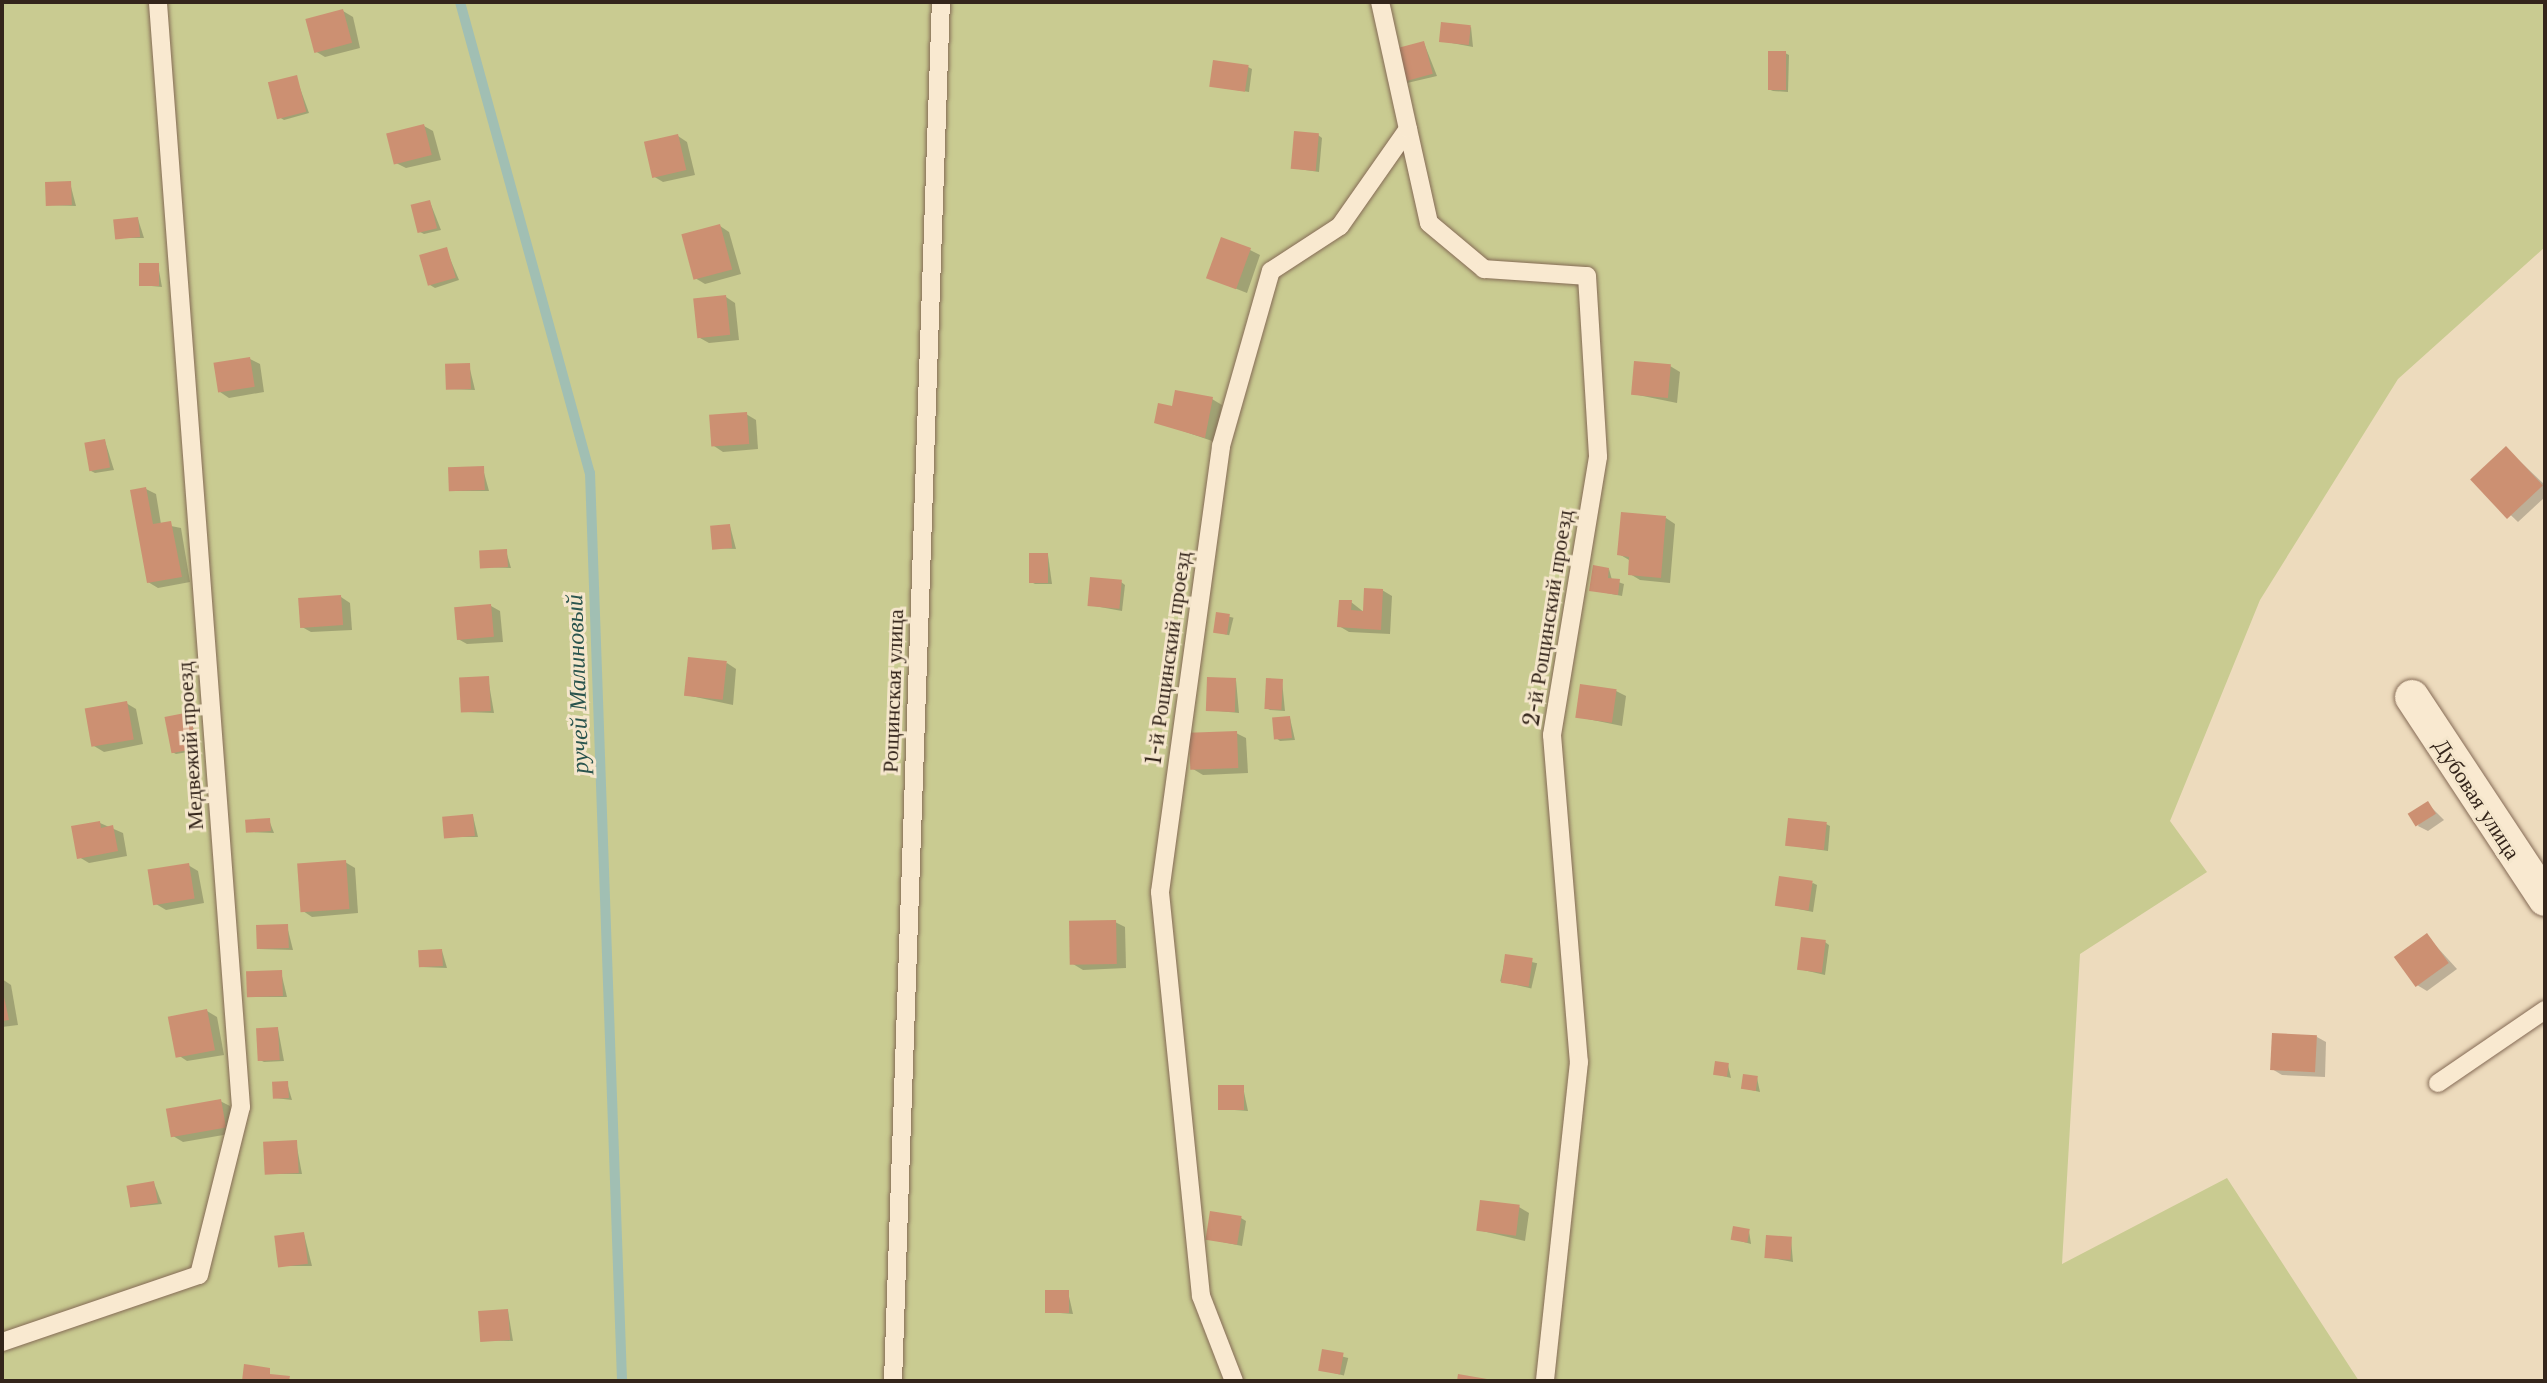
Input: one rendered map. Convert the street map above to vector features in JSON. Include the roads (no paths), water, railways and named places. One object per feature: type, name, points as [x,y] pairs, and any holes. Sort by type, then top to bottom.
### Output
[{"type":"street","name":"Дубовая улица","points":[[2412,697],[2545,899]]},
{"type":"lane","name":"Медвежий проезд","points":[[2,1342],[199,1275],[241,1107],[158,2]]},
{"type":"lane","name":"Рощинская улица","points":[[893,1381],[941,2]]},
{"type":"lane","points":[[1380,2],[1408,129]]},
{"type":"lane","name":"1-й Рощинский проезд","points":[[1234,1381],[1201,1296],[1160,892],[1221,446],[1271,271],[1340,226],[1408,129]]},
{"type":"lane","name":"2-й Рощинский проезд","points":[[1408,129],[1429,223],[1484,269],[1587,276],[1598,457],[1552,735],[1579,1062],[1545,1381]]},
{"type":"lane","points":[[2438,1083],[2545,1010]]},
{"type":"waterway","name":"ручей Малиновый","points":[[460,2],[590,473],[622,1381]]}]
